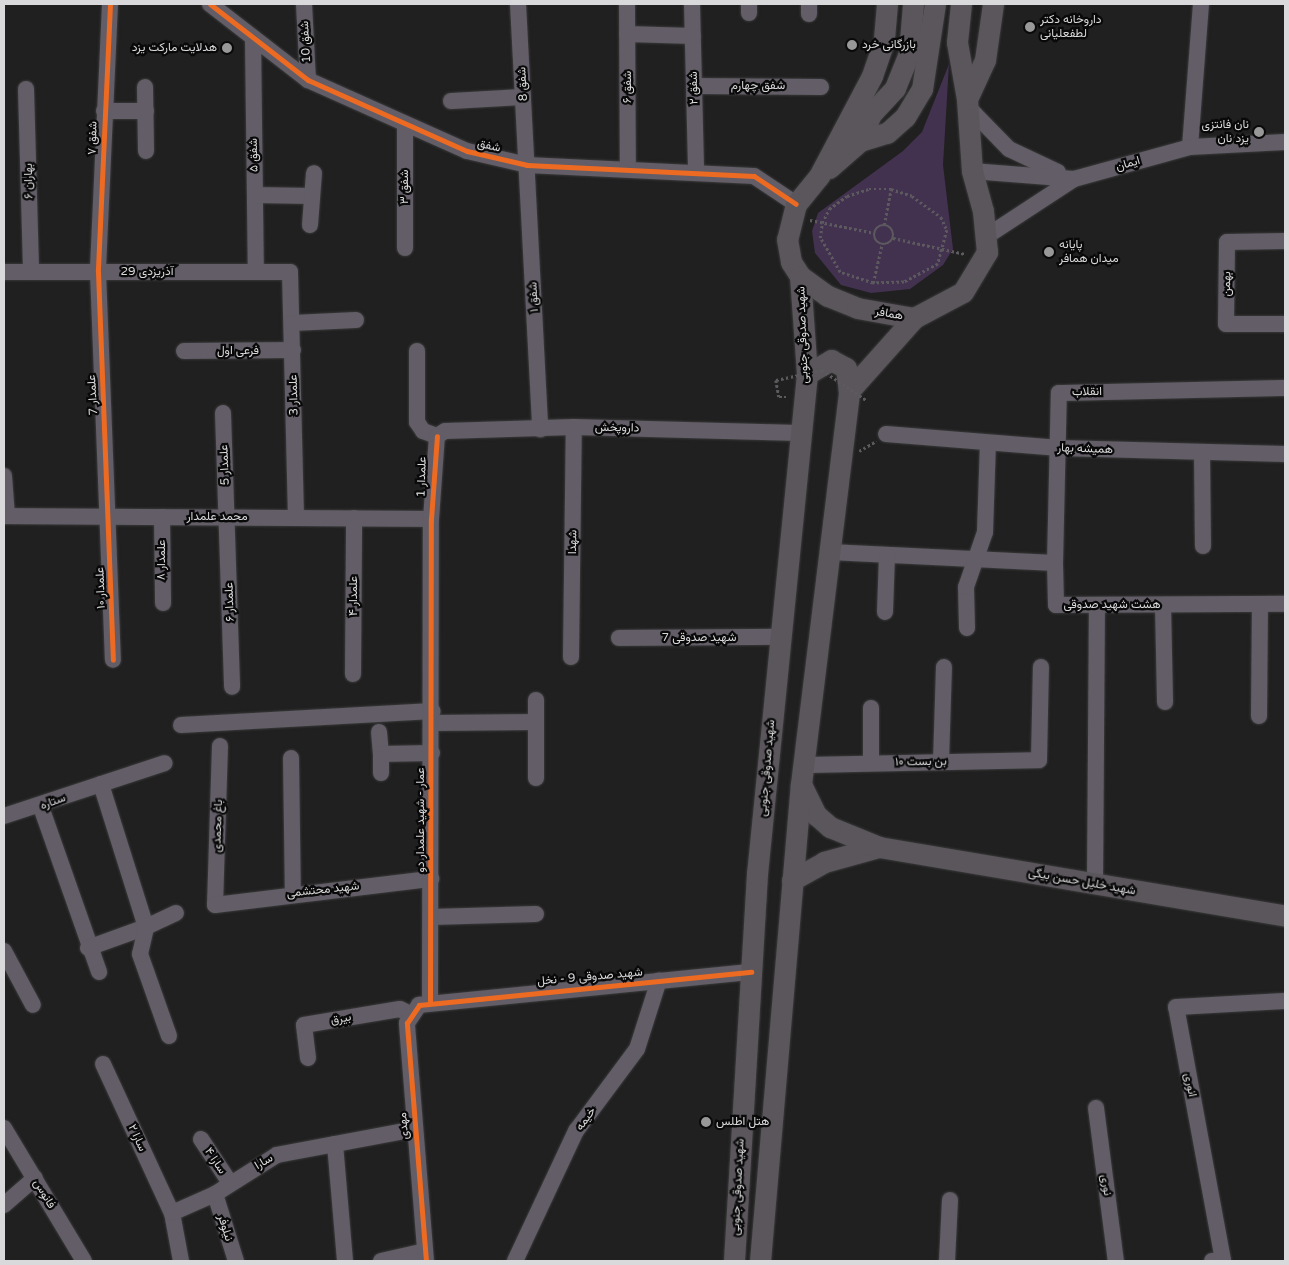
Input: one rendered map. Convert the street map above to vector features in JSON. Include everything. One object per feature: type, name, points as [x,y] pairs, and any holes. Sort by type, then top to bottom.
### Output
[{"type":"main road","points":[[819,176],[872,76],[884,41],[887,4]]},
{"type":"main road","points":[[860,141],[871,114],[895,88],[909,53],[914,4]]},
{"type":"main road","points":[[819,176],[860,141],[887,133],[905,117],[922,90],[935,4]]},
{"type":"main road","points":[[961,4],[957,42],[968,103],[972,171]]},
{"type":"main road","points":[[968,103],[986,60],[993,4]]},
{"type":"main road","name":"همافر","points":[[819,176],[794,210],[787,240],[791,262],[800,276],[828,296],[856,308],[914,318],[963,292],[984,259],[987,236],[972,171]]},
{"type":"main road","name":"شهید صدوقی جنوبی","points":[[734,1261],[751,972],[779,637],[799,433],[807,374],[800,276]]},
{"type":"main road","points":[[760,1261],[802,774],[842,454],[858,396],[914,318]]},
{"type":"main road","points":[[807,374],[831,360],[846,368],[858,396]]},
{"type":"main road","points":[[802,774],[816,815],[830,827],[879,848]]},
{"type":"main road","points":[[792,880],[824,862],[879,848]]},
{"type":"main road","name":"شهید خلیل حسن بیگی","points":[[879,848],[1285,916]]},
{"type":"street","name":"شفق ۷","points":[[98,272],[110,4]]},
{"type":"street","name":"شفق","points":[[210,4],[308,80],[405,127],[467,151],[527,165],[754,176],[794,210]]},
{"type":"street","name":"شفق 10","points":[[304,4],[308,80]]},
{"type":"street","name":"شفق 8","points":[[518,4],[527,165]]},
{"type":"street","name":"شفق ۶","points":[[627,4],[628,169]]},
{"type":"street","name":"شفق ۲","points":[[692,4],[696,173]]},
{"type":"street","points":[[1190,146],[1201,4]]},
{"type":"street","points":[[628,34],[694,36]]},
{"type":"street","name":"شفق ۵","points":[[253,38],[256,271]]},
{"type":"street","name":"شفق چهارم","points":[[694,86],[821,87]]},
{"type":"street","points":[[145,87],[146,152]]},
{"type":"street","name":"بهاران ۶","points":[[26,89],[31,272]]},
{"type":"street","points":[[451,100],[523,97]]},
{"type":"street","points":[[968,103],[1009,149],[1074,179]]},
{"type":"street","points":[[104,112],[146,112]]},
{"type":"street","name":"شفق ۳","points":[[405,127],[405,248]]},
{"type":"street","name":"ایمان","points":[[972,171],[1074,179],[1190,146],[1285,142]]},
{"type":"street","name":"شفق ۱","points":[[527,165],[540,429]]},
{"type":"street","points":[[310,226],[314,173]]},
{"type":"street","points":[[987,236],[1074,179]]},
{"type":"street","points":[[255,195],[312,196]]},
{"type":"street","name":"بهمن","points":[[1285,241],[1227,242],[1226,324],[1285,324]]},
{"type":"street","name":"آذریزدی 29","points":[[4,272],[290,272]]},
{"type":"street","name":"علمدار 7","points":[[98,272],[109,517]]},
{"type":"street","name":"علمدار 3","points":[[290,272],[293,323],[296,518]]},
{"type":"street","points":[[293,323],[356,320]]},
{"type":"street","name":"فرعی اول","points":[[184,351],[293,350]]},
{"type":"street","points":[[417,352],[417,422],[423,431],[437,436]]},
{"type":"street","name":"انقلاب","points":[[1055,563],[1060,393],[1285,388]]},
{"type":"street","name":"علمدار 5","points":[[223,413],[227,517]]},
{"type":"street","name":"داروپخش","points":[[437,436],[445,431],[574,427],[799,433]]},
{"type":"street","name":"شهدا","points":[[571,656],[574,427]]},
{"type":"street","name":"همیشه بهار","points":[[886,434],[1059,448],[1285,454]]},
{"type":"street","name":"علمدار 1","points":[[431,519],[437,436]]},
{"type":"street","points":[[967,628],[966,587],[985,532],[988,443]]},
{"type":"street","points":[[1202,452],[1203,546]]},
{"type":"street","points":[[4,476],[5,516]]},
{"type":"street","name":"محمد علمدار","points":[[5,516],[431,519]]},
{"type":"street","name":"علمدار ۱۰","points":[[109,517],[113,660]]},
{"type":"street","name":"علمدار ۸","points":[[162,517],[162,603]]},
{"type":"street","name":"علمدار ۶","points":[[227,517],[232,687]]},
{"type":"street","name":"علمدار ۴","points":[[353,674],[354,518]]},
{"type":"street","name":"عمار - شهید علمدار دو","points":[[430,1001],[433,717],[431,519]]},
{"type":"street","points":[[830,552],[1055,563]]},
{"type":"street","points":[[886,612],[887,555]]},
{"type":"street","name":"هشت شهید صدوقی","points":[[1055,563],[1056,605],[1285,604]]},
{"type":"street","points":[[1163,604],[1165,702]]},
{"type":"street","points":[[1259,716],[1260,604]]},
{"type":"street","points":[[1095,884],[1097,605]]},
{"type":"street","name":"شهید صدوقی 7","points":[[619,638],[779,637]]},
{"type":"street","name":"بن بست ۱۰","points":[[802,774],[871,763],[1039,760],[1042,667]]},
{"type":"street","points":[[941,762],[944,668]]},
{"type":"street","points":[[536,700],[536,778]]},
{"type":"street","points":[[871,708],[871,763]]},
{"type":"street","points":[[181,725],[433,717],[536,722]]},
{"type":"street","points":[[379,732],[381,773]]},
{"type":"street","name":"باغ محمدی","points":[[215,905],[220,746]]},
{"type":"street","points":[[381,754],[432,754]]},
{"type":"street","points":[[291,758],[293,892]]},
{"type":"street","name":"ستاره","points":[[4,816],[41,807],[101,784],[165,763]]},
{"type":"street","points":[[101,784],[146,927],[140,954],[169,1036]]},
{"type":"street","points":[[41,807],[88,948],[99,972]]},
{"type":"street","name":"شهید محتشمی","points":[[215,905],[293,892],[431,879]]},
{"type":"street","points":[[88,948],[146,927],[176,913]]},
{"type":"street","points":[[431,917],[536,914]]},
{"type":"street","points":[[5,951],[33,1005]]},
{"type":"street","name":"شهید صدوقی 9 - نخل","points":[[430,1001],[751,972]]},
{"type":"street","name":"خیمه","points":[[514,1261],[576,1131],[638,1049],[659,980]]},
{"type":"street","points":[[410,1014],[430,1001]]},
{"type":"street","name":"انوری","points":[[1212,1261],[1222,1260],[1176,1007],[1285,1001]]},
{"type":"street","name":"بیرق","points":[[308,1058],[304,1025],[400,1009],[410,1014]]},
{"type":"street","name":"مهدی","points":[[410,1014],[407,1023],[426,1256]]},
{"type":"street","name":"سارا ۲","points":[[102,1064],[172,1213]]},
{"type":"street","name":"نوری","points":[[1096,1108],[1116,1261]]},
{"type":"street","name":"فانوس","points":[[4,1128],[84,1261]]},
{"type":"street","name":"سارا","points":[[172,1213],[215,1194],[277,1154],[415,1128]]},
{"type":"street","name":"سارا ۴","points":[[201,1139],[230,1183]]},
{"type":"street","points":[[335,1144],[345,1261]]},
{"type":"street","points":[[4,1205],[35,1178]]},
{"type":"street","name":"نیلوفر","points":[[215,1194],[236,1261]]},
{"type":"street","points":[[946,1261],[950,1200]]},
{"type":"street","points":[[172,1213],[181,1261]]},
{"type":"street","points":[[381,1261],[426,1256]]},
{"type":"path","points":[[875,233],[884,225],[891,189]]},
{"type":"path","points":[[891,189],[930,206],[941,217],[947,230],[945,249],[938,264],[920,276],[904,282],[873,283],[840,272],[820,238],[822,223],[829,209],[847,196],[891,189]]},
{"type":"path","points":[[794,210],[822,223],[875,233],[882,244],[873,283]]},
{"type":"path","points":[[884,225],[892,229],[894,238]]},
{"type":"path","points":[[882,244],[894,238],[984,259]]},
{"type":"path","points":[[779,397],[776,380],[822,370],[858,396]]},
{"type":"path","points":[[842,454],[853,455],[886,434]]},
{"type":"shaded area","points":[[949,64],[943,165],[953,249],[943,265],[910,289],[871,293],[841,285],[815,253],[812,231],[818,213],[903,151],[922,132]]},
{"type":"cycle path","points":[[110,4],[98,272],[113,660]]},
{"type":"cycle path","points":[[210,4],[308,80],[467,151],[527,165],[754,176],[796,204]]},
{"type":"cycle path","points":[[430,1001],[431,519],[437,436]]},
{"type":"cycle path","points":[[426,1261],[407,1023],[419,1005],[751,972]]},
{"type":"place","name":"داروخانه دکتر لطفعلیانی","points":[[1030,27]]},
{"type":"place","name":"بازرگانی خرد","points":[[852,45]]},
{"type":"place","name":"هدلایت مارکت یزد","points":[[227,48]]},
{"type":"place","name":"نان فانتزی یزد نان","points":[[1259,132]]},
{"type":"place","name":"پایانه میدان همافر","points":[[1049,252]]},
{"type":"place","name":"هتل اطلس","points":[[706,1122]]}]
